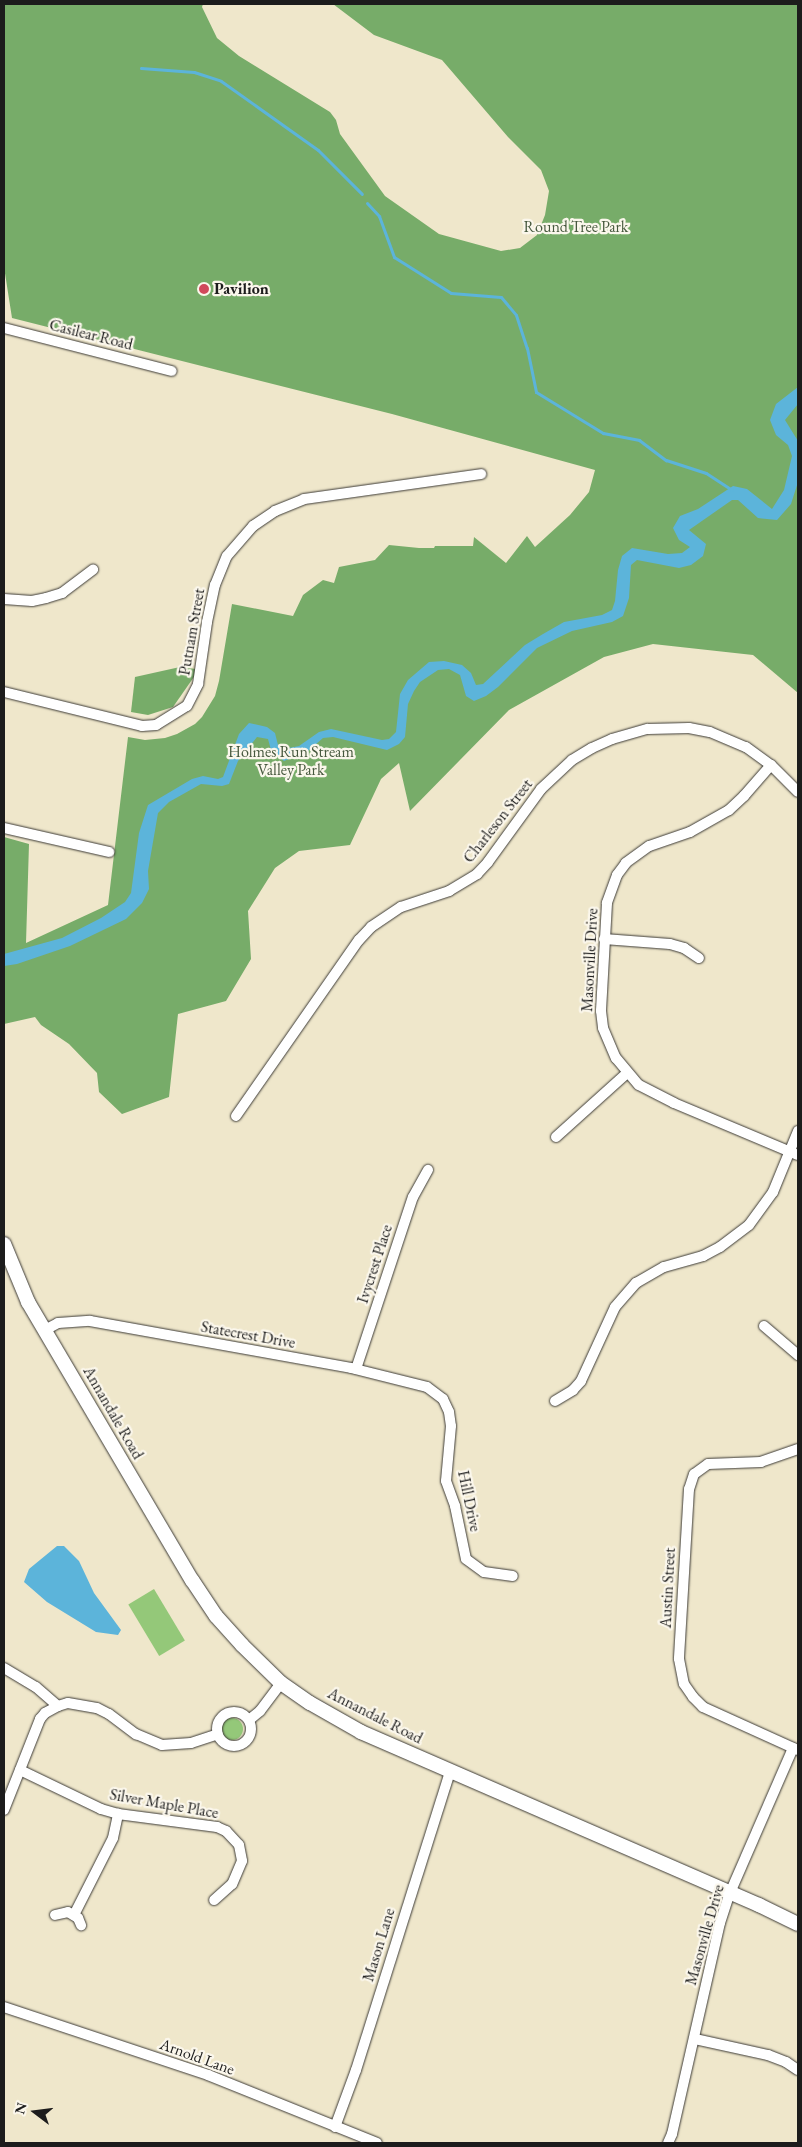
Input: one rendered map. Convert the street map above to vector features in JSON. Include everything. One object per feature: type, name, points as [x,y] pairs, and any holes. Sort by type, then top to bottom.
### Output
[{"type":"main road","name":"Annandale Road","points":[[4,1244],[21,1286],[45,1330],[199,1592],[242,1645],[281,1683],[344,1723],[798,1924]]},
{"type":"street","name":"Casilear Road","points":[[4,328],[172,371]]},
{"type":"street","name":"Putnam Street","points":[[4,692],[142,726],[156,725],[187,706],[198,684],[207,622],[215,585],[227,556],[253,526],[275,511],[304,499],[481,474]]},
{"type":"street","points":[[4,599],[32,601],[62,593],[93,570]]},
{"type":"street","name":"Charleson Street","points":[[236,1116],[359,940],[371,927],[400,907],[449,891],[476,874],[488,862],[542,789],[572,760],[612,739],[648,729],[668,727],[710,732],[733,740],[770,765],[798,792]]},
{"type":"street","name":"Masonville Drive","points":[[770,765],[744,796],[728,810],[690,832],[649,846],[626,863],[611,888],[607,903],[601,1007],[603,1028],[616,1058],[627,1073],[653,1094],[794,1154]]},
{"type":"street","points":[[4,828],[109,852]]},
{"type":"street","points":[[604,939],[670,944],[684,948],[699,958]]},
{"type":"street","points":[[556,1137],[627,1073]]},
{"type":"street","points":[[554,1401],[573,1390],[581,1381],[606,1324],[624,1295],[648,1274],[664,1267],[703,1256],[736,1237],[762,1209],[794,1154],[798,1131]]},
{"type":"street","name":"Ivycrest Place","points":[[356,1369],[413,1197],[428,1170]]},
{"type":"street","name":"Statecrest Drive","points":[[45,1330],[58,1323],[90,1321],[356,1369],[427,1387],[443,1399]]},
{"type":"street","points":[[764,1326],[798,1355]]},
{"type":"street","name":"Hill Drive","points":[[443,1399],[450,1412],[451,1426],[446,1481],[455,1506],[466,1559],[484,1572],[513,1576]]},
{"type":"street","name":"Austin Street","points":[[796,1749],[703,1706],[693,1697],[684,1684],[679,1659],[689,1489],[694,1474],[708,1464],[761,1462],[798,1449]]},
{"type":"street","points":[[4,1668],[36,1687],[58,1706]]},
{"type":"street","points":[[249,1720],[260,1711],[281,1683]]},
{"type":"street","points":[[4,1810],[40,1719],[45,1713],[58,1706],[68,1703],[97,1708],[110,1714],[136,1734],[162,1745],[191,1743],[218,1734]]},
{"type":"street","points":[[230,1712],[237,1712],[249,1720],[250,1735],[240,1745],[226,1744],[218,1734],[219,1720],[230,1712]]},
{"type":"street","name":"Masonville Drive","points":[[668,2143],[672,2134],[695,2039],[720,1922],[730,1893],[796,1749]]},
{"type":"street","name":"Silver Maple Place","points":[[20,1770],[101,1809],[118,1814],[217,1827],[234,1838],[242,1853],[239,1873],[225,1892],[214,1900]]},
{"type":"street","name":"Mason Lane","points":[[335,2126],[356,2070],[450,1771]]},
{"type":"street","points":[[74,1915],[113,1838],[118,1814]]},
{"type":"street","points":[[54,1915],[68,1912],[74,1915],[81,1925]]},
{"type":"street","name":"Arnold Lane","points":[[4,2007],[208,2075],[377,2143]]},
{"type":"street","points":[[695,2039],[768,2055],[786,2062],[798,2070]]},
{"type":"green space","name":"Round Tree Park","points":[[4,4],[203,4],[202,7],[217,38],[239,56],[330,112],[336,120],[340,134],[385,196],[439,234],[501,251],[520,248],[537,235],[545,215],[549,191],[541,170],[508,137],[442,60],[374,35],[333,4],[798,4],[798,693],[753,655],[653,644],[604,657],[509,710],[410,811],[399,763],[381,779],[350,845],[299,851],[275,868],[248,911],[251,959],[226,1001],[178,1014],[169,1097],[122,1114],[99,1092],[97,1073],[69,1044],[41,1025],[35,1017],[4,1024],[4,837],[29,844],[26,943],[108,905],[128,737],[145,740],[165,738],[195,724],[202,717],[215,696],[219,681],[232,604],[293,616],[303,595],[323,580],[334,583],[339,567],[375,560],[389,545],[419,548],[473,546],[474,537],[506,563],[527,536],[535,547],[570,515],[589,492],[595,470],[392,414],[12,318],[4,267]]},
{"type":"green space","points":[[180,667],[196,669],[196,674],[173,707],[148,715],[131,712],[135,677]]},
{"type":"green space","points":[[154,1589],[185,1640],[159,1656],[128,1604]]},
{"type":"green space","points":[[232,1718],[240,1721],[243,1729],[240,1737],[232,1740],[224,1737],[221,1729],[224,1721]]},
{"type":"water","points":[[798,387],[798,404],[785,420],[798,441],[798,482],[791,504],[777,520],[758,518],[738,500],[732,500],[689,530],[706,544],[703,556],[691,565],[679,568],[637,560],[631,565],[629,598],[623,616],[612,622],[572,631],[537,648],[498,687],[486,696],[474,701],[466,696],[460,675],[449,669],[438,670],[420,682],[414,691],[408,704],[405,737],[399,744],[387,750],[333,737],[323,738],[308,751],[284,761],[271,750],[268,739],[257,737],[238,761],[229,784],[222,786],[201,784],[169,802],[158,813],[148,871],[149,889],[142,903],[126,919],[70,946],[17,964],[4,966],[4,954],[62,938],[101,918],[125,902],[131,893],[139,833],[148,805],[192,779],[203,776],[218,779],[223,777],[239,734],[249,723],[267,727],[275,733],[278,745],[284,749],[299,746],[319,732],[331,729],[382,740],[389,739],[396,732],[400,694],[408,680],[429,662],[444,661],[462,665],[471,673],[476,685],[483,684],[525,645],[543,634],[564,622],[602,615],[612,610],[622,556],[632,548],[668,554],[682,553],[690,547],[679,540],[673,528],[680,516],[698,509],[733,486],[747,489],[772,509],[784,490],[792,456],[788,445],[776,435],[770,420],[776,404]]},
{"type":"water","points":[[57,1546],[64,1546],[79,1561],[94,1593],[121,1630],[118,1635],[96,1632],[47,1602],[24,1582],[29,1569]]},
{"type":"waterway","points":[[141,68],[194,72],[221,81],[318,150],[362,194]]},
{"type":"waterway","points":[[367,203],[379,216],[394,257],[451,293],[501,297],[516,315],[527,348],[536,392],[603,433],[639,440],[666,460],[706,473],[732,490]]},
{"type":"place","name":"Pavilion","points":[[204,289]]},
{"type":"park label","name":"Holmes Run Stream Valley Park","points":[[291,761]]}]
